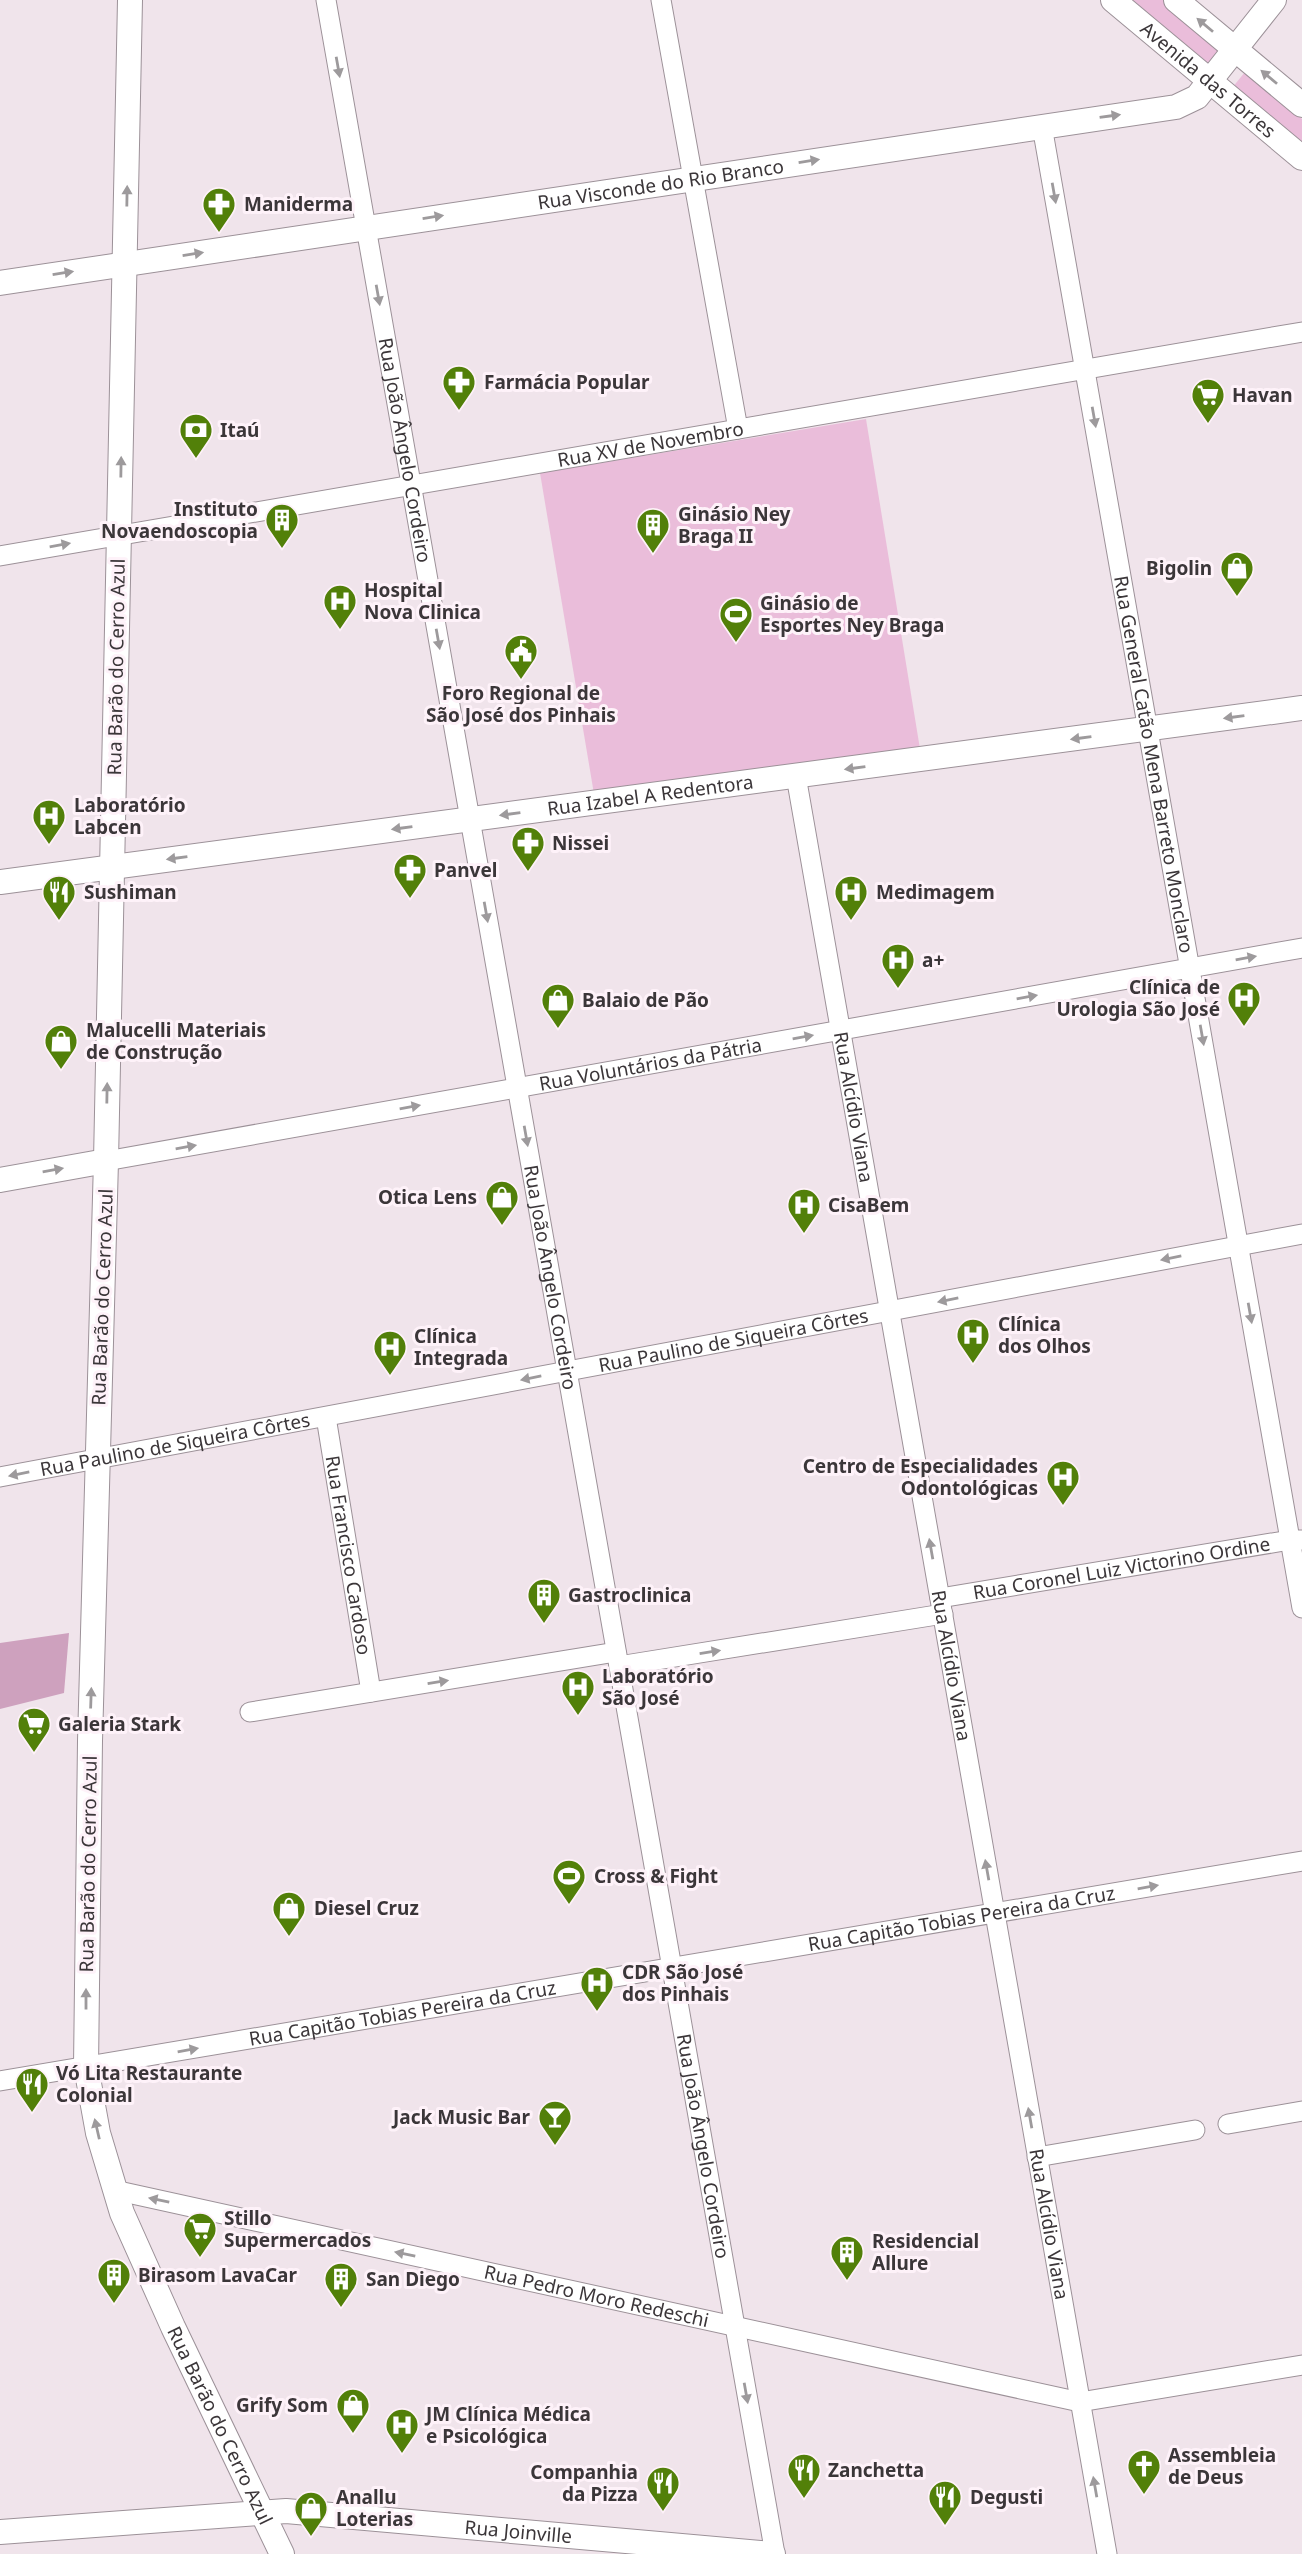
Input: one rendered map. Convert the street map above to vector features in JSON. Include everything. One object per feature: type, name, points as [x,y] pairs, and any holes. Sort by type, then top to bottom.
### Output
[{"type":"main road","name":"Rua Barão do Cerro Azul","points":[[130,0],[106,1161],[88,1833],[86,2067],[95,2121],[114,2190],[145,2267],[282,2554]]},
{"type":"main road","name":"Avenida das Torres","points":[[1114,0],[1302,158]]},
{"type":"main road","name":"Avenida das Torres","points":[[1176,0],[1302,105]]},
{"type":"main road","name":"Rua Visconde do Rio Branco","points":[[0,283],[1176,107],[1197,97],[1274,0]]},
{"type":"main road","name":"Rua Izabel A Redentora","points":[[0,882],[1302,708]]},
{"type":"main road","name":"Rua Voluntários da Pátria","points":[[0,1180],[106,1161]]},
{"type":"main road","name":"Rua Joinville","points":[[0,2532],[262,2511],[325,2513],[774,2554]]},
{"type":"street","name":"Rua João Ângelo Cordeiro","points":[[326,0],[774,2554]]},
{"type":"street","points":[[661,0],[738,429]]},
{"type":"street","name":"Rua General Catão Mena Barreto Monclaro","points":[[1042,125],[1238,1246],[1296,1540],[1302,1608]]},
{"type":"street","name":"Rua XV de Novembro","points":[[0,556],[1302,332]]},
{"type":"street","name":"Rua Alcídio Viana","points":[[796,776],[1107,2554]]},
{"type":"street","name":"Rua Voluntários da Pátria","points":[[106,1161],[1302,948]]},
{"type":"street","name":"Rua Paulino de Siqueira Côrtes","points":[[0,1477],[1302,1234]]},
{"type":"street","name":"Rua Francisco Cardoso","points":[[326,1416],[371,1692]]},
{"type":"street","name":"Rua Coronel Luiz Victorino Ordine","points":[[250,1712],[371,1692],[617,1659],[941,1606],[1296,1540]]},
{"type":"street","name":"Rua Capitão Tobias Pereira da Cruz","points":[[0,2081],[1302,1861]]},
{"type":"street","points":[[1228,2124],[1302,2111]]},
{"type":"street","points":[[1037,2157],[1195,2130]]},
{"type":"street","name":"Rua Pedro Moro Redeschi","points":[[114,2190],[1080,2402]]},
{"type":"street","points":[[1080,2402],[1302,2365]]},
{"type":"shaded area","points":[[1124,0],[1163,0],[1221,48],[1205,68]]},
{"type":"shaded area","points":[[1245,72],[1302,119],[1302,146],[1232,88]]},
{"type":"shaded area","name":"Ginásio de Esportes Ney Braga","points":[[866,419],[920,749],[594,794],[540,473]]},
{"type":"shaded area","points":[[69,1633],[64,1693],[0,1709],[0,1643]]},
{"type":"place","name":"Maniderma","points":[[219,234]]},
{"type":"place","name":"Farmácia Popular","points":[[459,412]]},
{"type":"place","name":"Havan","points":[[1208,425]]},
{"type":"place","name":"Itaú","points":[[196,460]]},
{"type":"place","name":"Instituto Novaendoscopia","points":[[282,550]]},
{"type":"place","name":"Ginásio Ney Braga II","points":[[653,555]]},
{"type":"place","name":"Bigolin","points":[[1237,598]]},
{"type":"place","name":"Hospital Nova Clinica","points":[[340,631]]},
{"type":"place","name":"Ginásio de Esportes Ney Braga","points":[[736,644]]},
{"type":"place","name":"Foro Regional de São José dos Pinhais","points":[[521,681]]},
{"type":"place","name":"Laboratório Labcen","points":[[49,846]]},
{"type":"place","name":"Nissei","points":[[528,873]]},
{"type":"place","name":"Panvel","points":[[410,900]]},
{"type":"place","name":"Sushiman","points":[[59,922]]},
{"type":"place","name":"Medimagem","points":[[851,922]]},
{"type":"place","name":"a+","points":[[898,990]]},
{"type":"place","name":"Clínica de Urologia São José","points":[[1244,1028]]},
{"type":"place","name":"Balaio de Pão","points":[[558,1030]]},
{"type":"place","name":"Malucelli Materiais de Construção","points":[[61,1071]]},
{"type":"place","name":"Otica Lens","points":[[502,1227]]},
{"type":"place","name":"CisaBem","points":[[804,1235]]},
{"type":"place","name":"Clínica dos Olhos","points":[[973,1365]]},
{"type":"place","name":"Clínica Integrada","points":[[390,1377]]},
{"type":"place","name":"Centro de Especialidades Odontológicas","points":[[1063,1507]]},
{"type":"place","name":"Gastroclinica","points":[[544,1625]]},
{"type":"place","name":"Laboratório São José","points":[[578,1717]]},
{"type":"place","name":"Galeria Stark","points":[[34,1754]]},
{"type":"place","name":"Cross & Fight","points":[[569,1906]]},
{"type":"place","name":"Diesel Cruz","points":[[289,1938]]},
{"type":"place","name":"CDR São José dos Pinhais","points":[[597,2013]]},
{"type":"place","name":"Vó Lita Restaurante Colonial","points":[[32,2114]]},
{"type":"place","name":"Jack Music Bar","points":[[555,2147]]},
{"type":"place","name":"Stillo Supermercados","points":[[200,2259]]},
{"type":"place","name":"Residencial Allure","points":[[847,2282]]},
{"type":"place","name":"Birasom LavaCar","points":[[114,2305]]},
{"type":"place","name":"San Diego","points":[[341,2309]]},
{"type":"place","name":"Grify Som","points":[[353,2435]]},
{"type":"place","name":"JM Clínica Médica e Psicológica","points":[[402,2455]]},
{"type":"place","name":"Assembleia de Deus","points":[[1144,2496]]},
{"type":"place","name":"Zanchetta","points":[[804,2500]]},
{"type":"place","name":"Companhia da Pizza","points":[[663,2513]]},
{"type":"place","name":"Degusti","points":[[945,2527]]},
{"type":"place","name":"Anallu Loterias","points":[[311,2538]]}]
